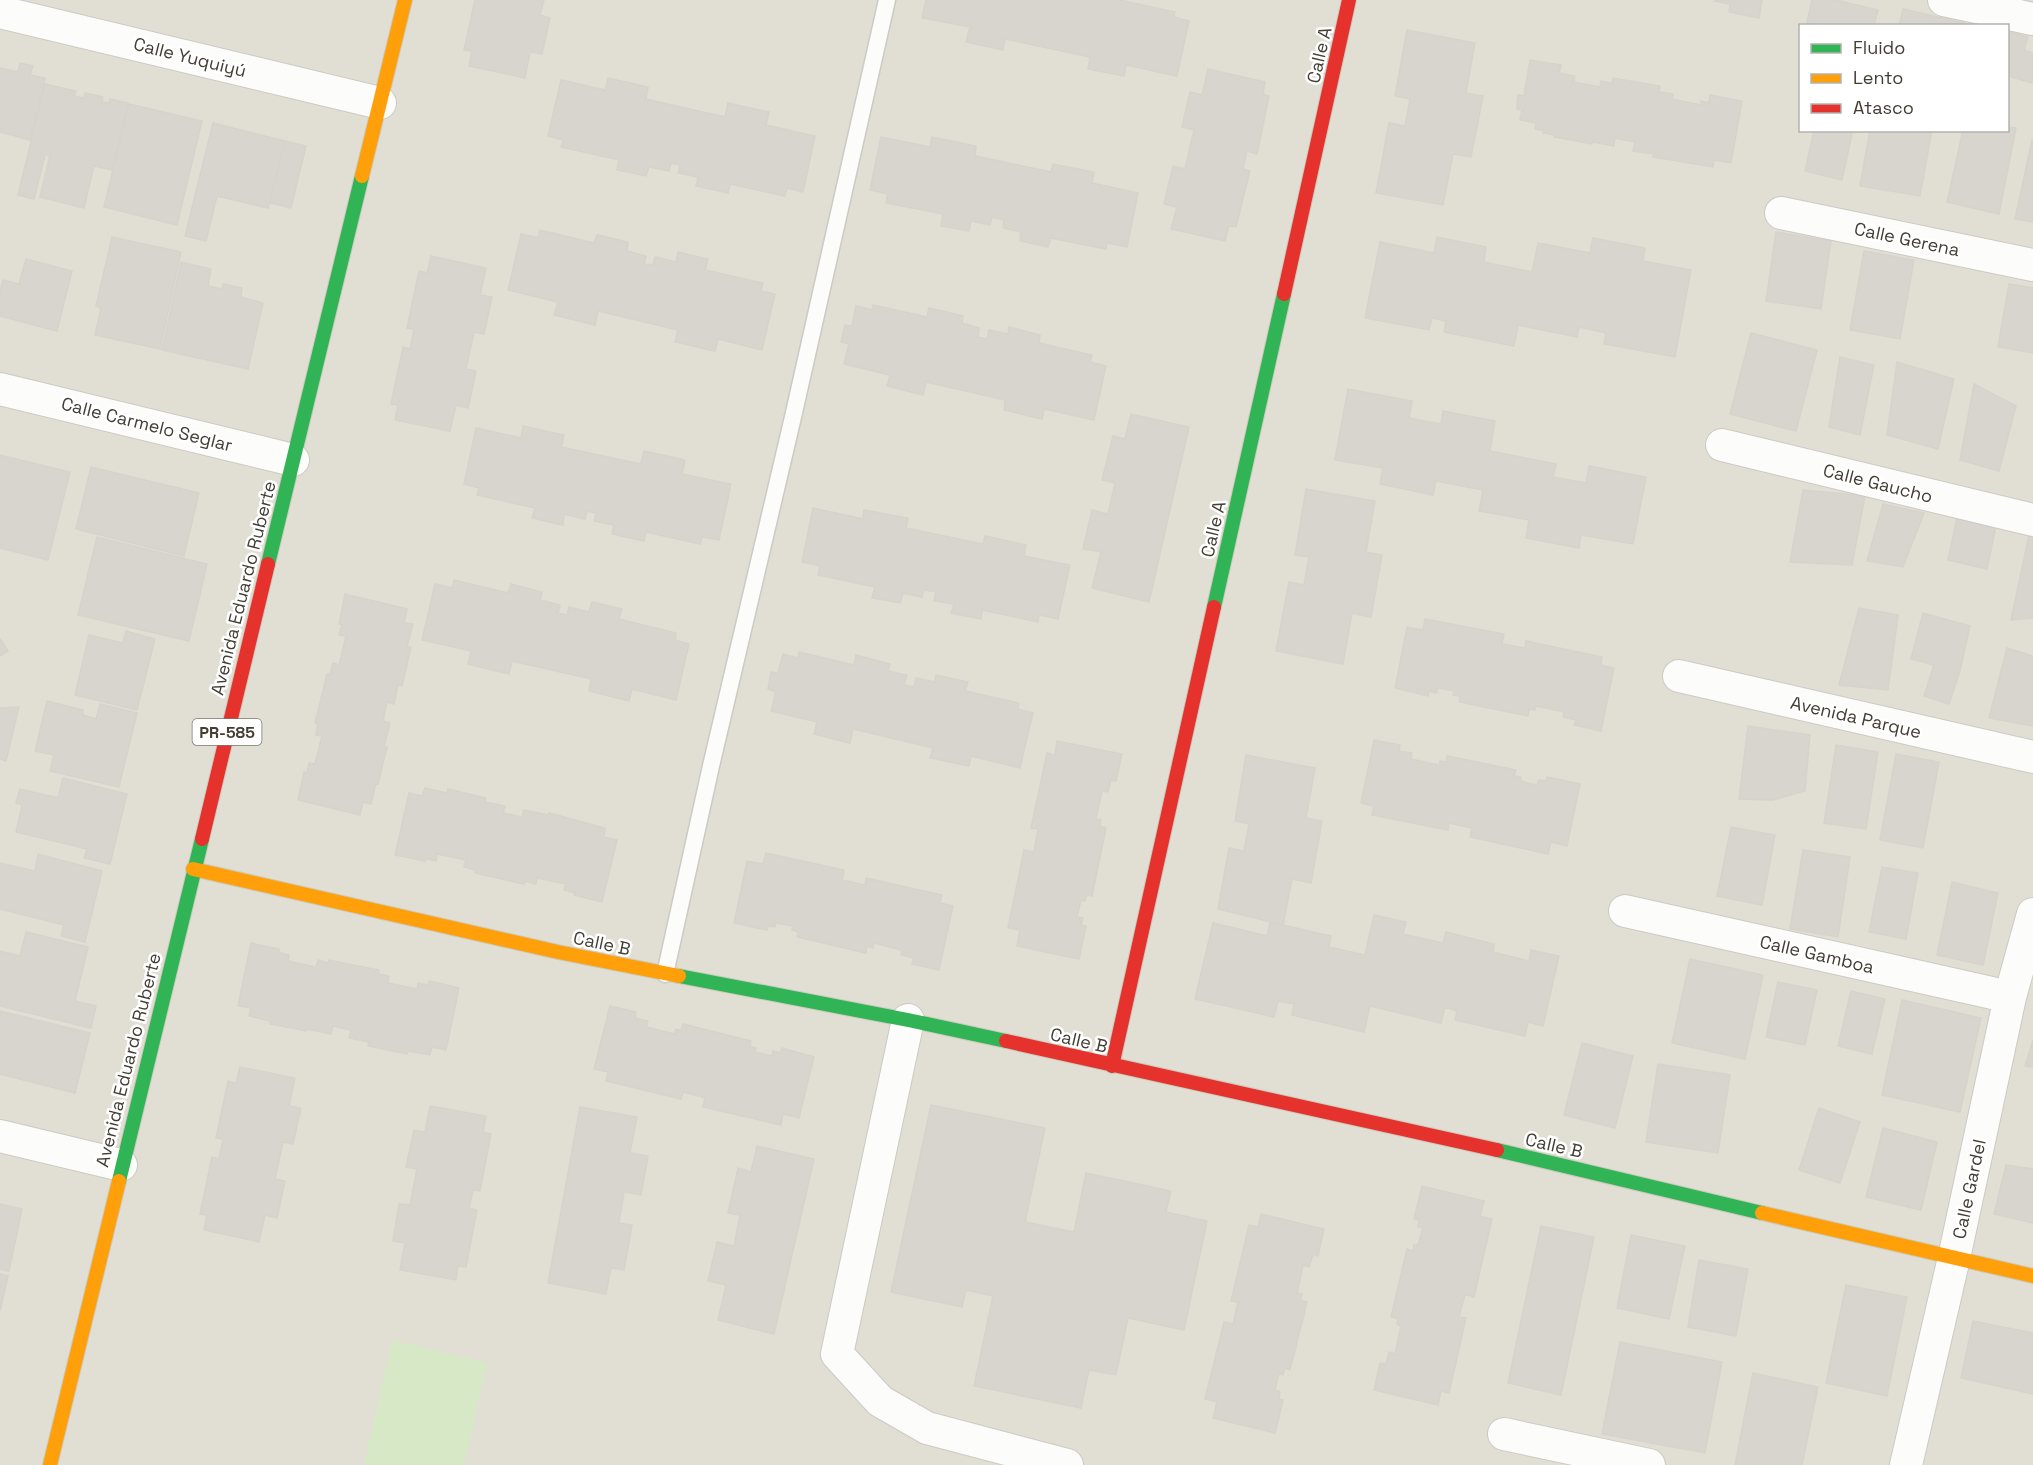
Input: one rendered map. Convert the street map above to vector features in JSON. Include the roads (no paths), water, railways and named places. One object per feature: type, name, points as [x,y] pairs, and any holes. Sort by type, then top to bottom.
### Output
[{"type":"street","name":"Avenida Eduardo Ruberte","points":[[50,1465],[405,0]]},
{"type":"street","name":"Calle A","points":[[1112,1066],[1349,0]]},
{"type":"street","points":[[1944,0],[2033,19]]},
{"type":"street","name":"Calle Yuquiyú","points":[[0,12],[380,103]]},
{"type":"street","name":"Calle Gerena","points":[[1781,213],[2033,265]]},
{"type":"street","name":"Calle Carmelo Seglar","points":[[0,389],[293,460]]},
{"type":"street","name":"Calle Gaucho","points":[[1722,446],[2033,520]]},
{"type":"street","name":"Avenida Parque","points":[[1679,676],[2033,757]]},
{"type":"street","name":"Calle B","points":[[193,869],[558,952],[908,1020],[1404,1128],[2033,1276]]},
{"type":"street","name":"Calle Gamboa","points":[[1624,911],[2010,997]]},
{"type":"street","name":"Calle Gardel","points":[[1906,1465],[1954,1258],[2010,997],[2033,915]]},
{"type":"street","points":[[908,1020],[837,1354],[880,1401],[927,1428],[1067,1465]]},
{"type":"street","points":[[0,1136],[121,1165]]},
{"type":"street","points":[[1504,1434],[1649,1465]]},
{"type":"lane","points":[[665,974],[887,0]]}]
